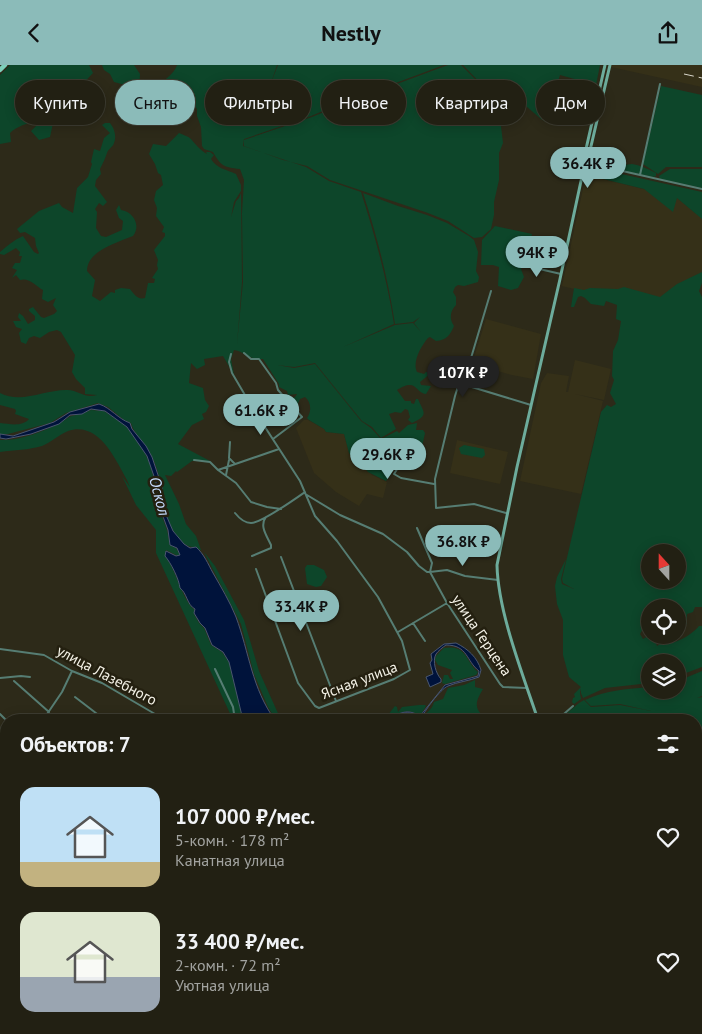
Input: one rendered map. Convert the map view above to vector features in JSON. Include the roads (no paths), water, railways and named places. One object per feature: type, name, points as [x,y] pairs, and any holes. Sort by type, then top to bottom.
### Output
[{"type":"main road","points":[[0,70],[5,65]]},
{"type":"main road","points":[[585,165],[584,159],[605,65]]},
{"type":"main road","points":[[536,714],[507,619],[498,580],[498,559],[585,165],[610,65]]},
{"type":"main road","points":[[604,70],[608,71]]},
{"type":"street","points":[[640,175],[660,84]]},
{"type":"street","points":[[585,165],[702,189]]},
{"type":"street","points":[[518,264],[561,274]]},
{"type":"street","points":[[491,291],[471,357],[460,382],[438,462],[435,484],[436,508],[474,505],[507,513]]},
{"type":"street","points":[[244,353],[252,359],[259,359],[276,383],[278,390],[302,417],[273,439]]},
{"type":"street","name":"Ясная улица","points":[[231,354],[229,362],[232,373],[300,481],[315,515],[338,541],[378,597],[398,632],[411,667],[408,673],[319,708],[315,706],[298,683],[256,569]]},
{"type":"street","points":[[460,382],[531,405]]},
{"type":"street","points":[[226,475],[229,465],[230,442]]},
{"type":"street","points":[[413,444],[394,474],[401,478],[435,484]]},
{"type":"street","points":[[218,471],[229,465],[279,449]]},
{"type":"street","points":[[229,458],[235,464]]},
{"type":"street","points":[[194,460],[210,462],[218,471],[236,483],[250,502],[281,509]]},
{"type":"street","points":[[235,513],[241,520],[252,523],[281,509],[306,493]]},
{"type":"street","name":"улица Герцена","points":[[306,493],[340,515],[384,534],[407,551],[419,566],[430,572],[447,603],[500,684],[503,687],[528,688]]},
{"type":"street","points":[[252,556],[271,548],[272,545],[262,526],[267,516]]},
{"type":"street","points":[[417,528],[432,563],[430,572],[447,570],[464,576],[498,580]]},
{"type":"street","points":[[281,557],[336,701]]},
{"type":"street","points":[[398,632],[447,603]]},
{"type":"street","points":[[413,623],[425,641]]},
{"type":"street","name":"улица Лазебного","points":[[0,649],[44,655],[72,671],[102,683],[158,714]]},
{"type":"street","points":[[215,669],[234,707],[235,714]]},
{"type":"street","points":[[14,681],[50,712],[69,680],[72,671]]},
{"type":"street","points":[[0,678],[30,677]]},
{"type":"street","points":[[75,697],[97,714]]},
{"type":"street","points":[[564,714],[573,706]]},
{"type":"water","name":"Оскол","points":[[99,404],[130,423],[132,429],[146,446],[152,457],[162,487],[163,508],[173,531],[184,544],[190,548],[196,547],[206,559],[236,617],[256,683],[271,714],[242,714],[229,662],[223,652],[212,645],[205,628],[194,613],[195,609],[190,605],[180,588],[174,571],[165,556],[166,551],[176,556],[180,555],[177,548],[170,545],[168,530],[158,503],[156,482],[147,456],[127,427],[105,411],[91,409],[82,414],[70,415],[59,424],[31,434],[6,439],[0,438],[0,434],[13,436],[54,422],[70,412]]},
{"type":"water","points":[[456,643],[474,657],[481,670],[479,677],[445,688],[433,700],[445,685],[478,676],[479,671],[463,651],[446,645],[437,653],[434,660],[441,682],[430,687],[426,677],[433,674],[430,663],[432,660],[431,654],[444,644]]},
{"type":"water","points":[[410,712],[415,714],[399,714]]},
{"type":"railway","points":[[684,74],[702,78]]}]
